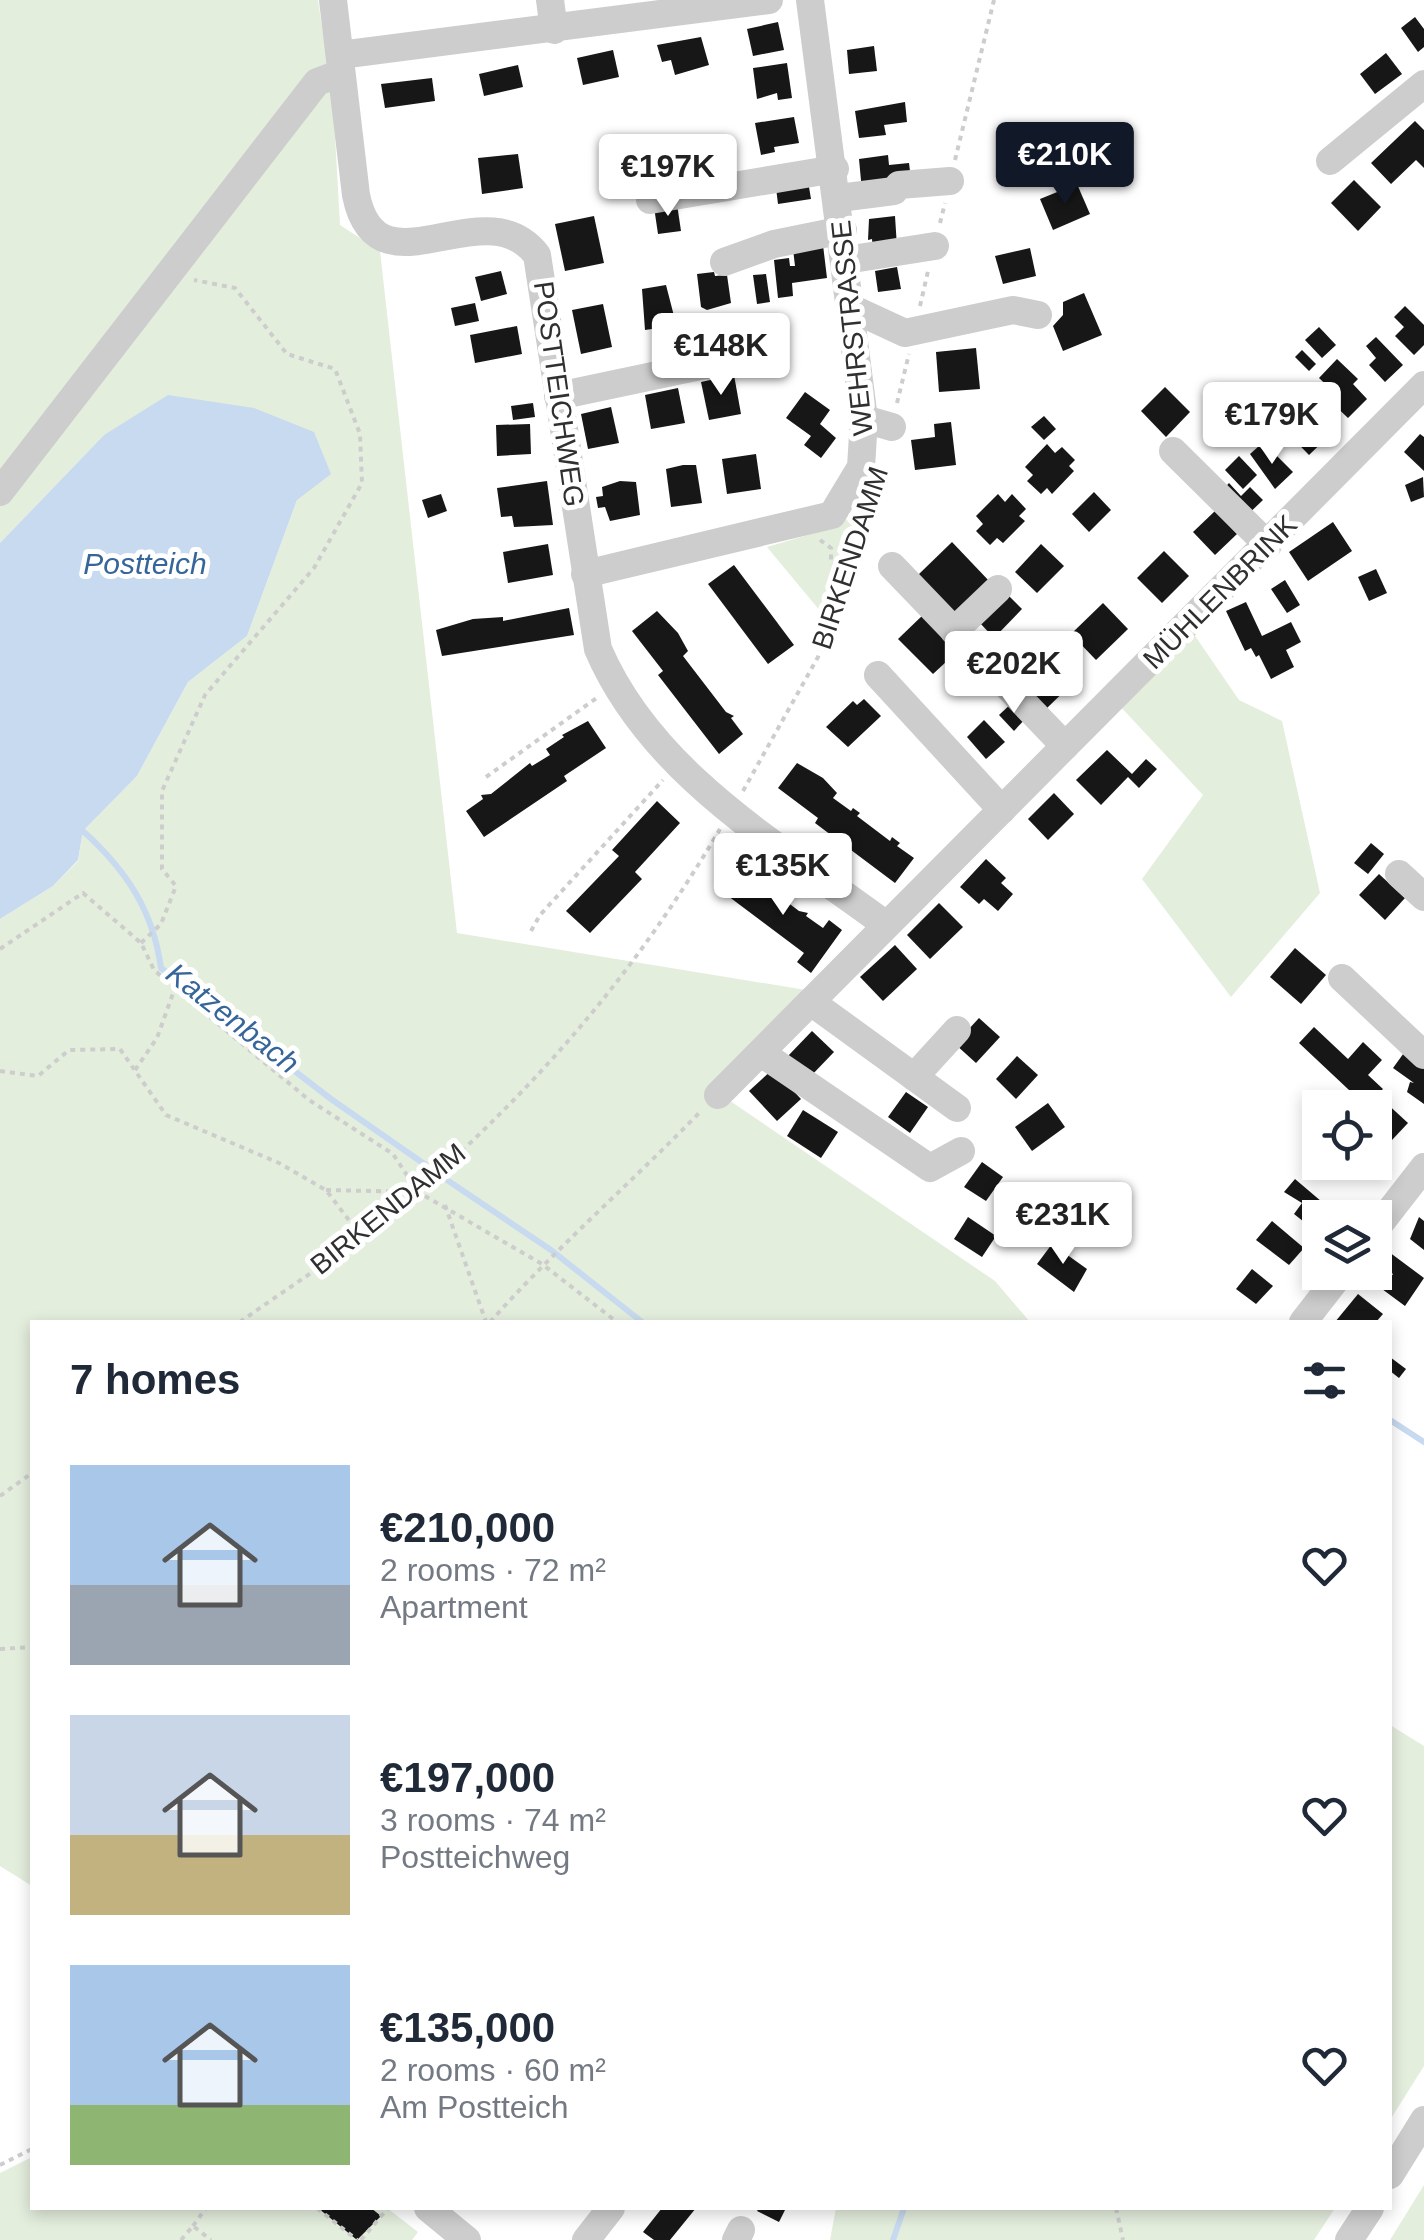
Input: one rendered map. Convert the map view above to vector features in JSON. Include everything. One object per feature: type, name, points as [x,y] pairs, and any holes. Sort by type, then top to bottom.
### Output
[{"type":"street","name":"POSTTEICHWEG","points":[[333,0],[356,195],[366,225],[399,244],[488,230],[509,232],[526,240],[540,266],[598,649],[614,686],[644,732],[676,766],[886,924]]},
{"type":"street","points":[[550,0],[554,30]]},
{"type":"street","points":[[0,492],[317,82],[340,64],[769,0]]},
{"type":"street","name":"WEHRSTRASSE","points":[[585,574],[832,515],[861,468],[878,423],[851,308],[810,0]]},
{"type":"street","points":[[1330,161],[1424,84]]},
{"type":"street","points":[[650,200],[835,168]]},
{"type":"street","points":[[839,198],[894,191],[899,185],[950,181]]},
{"type":"street","points":[[724,262],[774,244],[842,230]]},
{"type":"street","points":[[846,260],[934,246]]},
{"type":"street","points":[[851,308],[905,333],[1013,310],[1038,315]]},
{"type":"street","points":[[558,396],[705,365]]},
{"type":"street","name":"MÜHLENBRINK","points":[[718,1094],[1424,385]]},
{"type":"street","points":[[1173,451],[1268,545]]},
{"type":"street","points":[[892,566],[1065,746]]},
{"type":"street","points":[[954,631],[998,590]]},
{"type":"street","points":[[878,676],[1002,810]]},
{"type":"street","points":[[1398,874],[1424,897]]},
{"type":"street","points":[[1342,978],[1424,1055]]},
{"type":"street","points":[[811,1002],[957,1108]]},
{"type":"street","points":[[914,1077],[957,1030]]},
{"type":"street","points":[[761,1053],[930,1168],[961,1151]]},
{"type":"street","points":[[1392,1208],[1424,1167]]},
{"type":"street","points":[[1305,1320],[1328,1290]]},
{"type":"street","points":[[1392,2172],[1424,2120]]},
{"type":"street","points":[[430,2210],[468,2240]]},
{"type":"street","points":[[586,2240],[609,2210]]},
{"type":"street","points":[[1350,2240],[1369,2210]]},
{"type":"path","points":[[878,423],[914,333],[994,0]]},
{"type":"path","points":[[140,942],[161,924],[176,886],[162,869],[162,791],[205,696],[314,568],[362,483],[360,434],[335,369],[287,354],[235,288],[169,276]]},
{"type":"path","name":"BIRKENDAMM","points":[[243,1320],[418,1192],[508,1108],[602,1006],[653,936],[818,657],[850,574],[878,480]]},
{"type":"path","points":[[816,533],[831,548],[831,560],[850,574]]},
{"type":"path","points":[[486,776],[614,686]]},
{"type":"path","points":[[531,931],[540,916],[676,766]]},
{"type":"path","points":[[0,949],[83,893],[140,942],[154,970],[176,984],[309,1100],[393,1154],[418,1192]]},
{"type":"path","points":[[135,1070],[157,1038],[176,984]]},
{"type":"path","points":[[0,1072],[38,1076],[68,1050],[120,1049],[166,1116],[278,1164],[326,1190],[361,1236]]},
{"type":"path","points":[[490,1320],[542,1264],[626,1189],[718,1094]]},
{"type":"path","points":[[326,1190],[418,1192],[542,1264],[614,1320]]},
{"type":"path","points":[[444,1205],[487,1320]]},
{"type":"path","points":[[0,1496],[30,1474]]},
{"type":"path","points":[[0,1649],[30,1647]]},
{"type":"path","points":[[0,2166],[30,2150]]},
{"type":"path","points":[[181,2240],[204,2210]]},
{"type":"path","points":[[320,2210],[359,2240],[386,2210]]},
{"type":"path","points":[[1116,2210],[1123,2240]]},
{"type":"path","points":[[193,2226],[211,2240]]},
{"type":"green space","points":[[0,0],[318,0],[333,100],[340,225],[380,251],[457,933],[806,990],[714,1090],[995,1281],[1028,1320],[30,1320],[30,1885],[0,1866],[0,919],[53,886],[78,861],[83,831],[137,776],[188,682],[247,636],[297,500],[104,435],[0,543]]},
{"type":"green space","points":[[845,519],[855,523],[821,612],[767,547],[835,527]]},
{"type":"green space","points":[[1191,630],[1239,700],[1282,721],[1320,893],[1231,997],[1142,879],[1203,795],[1118,704]]},
{"type":"green space","points":[[1392,1726],[1424,1746],[1424,2066],[1392,2117]]},
{"type":"green space","points":[[30,2158],[30,2210],[390,2210],[418,2232],[412,2240],[0,2240],[0,2173]]},
{"type":"green space","points":[[1424,2185],[1424,2240],[1390,2240]]},
{"type":"green space","points":[[836,2210],[1334,2210],[1314,2240],[830,2240]]},
{"type":"water","name":"Postteich","points":[[168,395],[254,408],[314,432],[331,474],[297,500],[247,636],[188,682],[137,776],[83,831],[78,860],[53,886],[0,919],[0,543],[104,435]]},
{"type":"building","points":[[1415,17],[1424,29],[1424,47],[1418,52],[1401,28]]},
{"type":"building","points":[[778,22],[784,50],[753,56],[747,29]]},
{"type":"building","points":[[701,37],[709,65],[675,75],[671,60],[662,62],[657,45]]},
{"type":"building","points":[[874,46],[877,71],[849,74],[847,50]]},
{"type":"building","points":[[613,50],[619,77],[583,85],[577,58]]},
{"type":"building","points":[[1386,53],[1402,74],[1375,94],[1360,74]]},
{"type":"building","points":[[787,63],[792,98],[778,100],[777,93],[757,99],[753,68]]},
{"type":"building","points":[[518,65],[523,87],[484,96],[479,74]]},
{"type":"building","points":[[432,78],[435,101],[385,108],[381,84]]},
{"type":"building","points":[[905,102],[907,122],[884,125],[886,135],[859,138],[855,111]]},
{"type":"building","points":[[794,117],[799,143],[774,147],[775,152],[761,155],[755,123]]},
{"type":"building","points":[[1415,121],[1424,130],[1424,168],[1416,160],[1391,184],[1371,163]]},
{"type":"building","points":[[1050,124],[1062,152],[1026,168],[1014,140]]},
{"type":"building","points":[[518,154],[523,188],[482,194],[478,158]]},
{"type":"building","points":[[888,155],[889,165],[909,163],[911,179],[862,191],[859,159]]},
{"type":"building","points":[[807,175],[811,199],[778,204],[775,180]]},
{"type":"building","points":[[1354,180],[1381,207],[1358,231],[1331,203]]},
{"type":"building","points":[[1077,184],[1090,214],[1053,230],[1040,199]]},
{"type":"building","points":[[677,204],[681,231],[658,234],[654,207]]},
{"type":"building","points":[[594,216],[604,263],[565,271],[555,224]]},
{"type":"building","points":[[895,216],[897,247],[873,250],[872,239],[868,240],[869,219]]},
{"type":"building","points":[[823,245],[827,278],[792,283],[793,296],[778,298],[774,260],[789,258],[790,266],[795,266],[793,249]]},
{"type":"building","points":[[1030,248],[1036,276],[1003,284],[995,256]]},
{"type":"building","points":[[897,267],[901,289],[878,292],[875,271]]},
{"type":"building","points":[[501,271],[507,294],[481,301],[475,277]]},
{"type":"building","points":[[714,272],[715,276],[727,275],[731,303],[707,310],[701,307],[697,274]]},
{"type":"building","points":[[766,274],[770,302],[757,304],[753,275]]},
{"type":"building","points":[[666,285],[674,316],[666,320],[657,314],[659,328],[645,330],[642,289]]},
{"type":"building","points":[[1084,293],[1102,335],[1063,351],[1053,326],[1063,315],[1063,302]]},
{"type":"building","points":[[475,303],[479,321],[455,326],[451,308]]},
{"type":"building","points":[[603,304],[612,347],[581,354],[572,310]]},
{"type":"building","points":[[1405,306],[1424,325],[1424,345],[1414,355],[1395,336],[1404,327],[1394,317]]},
{"type":"building","points":[[517,326],[522,354],[475,363],[470,335]]},
{"type":"building","points":[[1319,327],[1336,345],[1322,358],[1305,340]]},
{"type":"building","points":[[1376,337],[1403,365],[1385,382],[1369,365],[1376,358],[1366,346]]},
{"type":"building","points":[[976,348],[980,389],[939,392],[936,352]]},
{"type":"building","points":[[1302,350],[1316,364],[1309,371],[1295,357]]},
{"type":"building","points":[[1337,359],[1358,379],[1353,384],[1367,399],[1348,418],[1328,399],[1334,392],[1319,378]]},
{"type":"building","points":[[734,375],[741,414],[709,420],[701,382]]},
{"type":"building","points":[[1165,387],[1190,412],[1166,437],[1141,411]]},
{"type":"building","points":[[678,388],[685,423],[651,429],[645,395]]},
{"type":"building","points":[[805,392],[830,410],[820,424],[836,438],[821,458],[804,445],[811,436],[786,418]]},
{"type":"building","points":[[1300,397],[1333,432],[1309,455],[1276,421]]},
{"type":"building","points":[[533,403],[535,417],[513,420],[511,406]]},
{"type":"building","points":[[611,407],[619,443],[588,449],[581,414]]},
{"type":"building","points":[[1044,416],[1056,429],[1044,440],[1031,427]]},
{"type":"building","points":[[951,422],[956,465],[915,470],[911,440],[935,437],[934,424]]},
{"type":"building","points":[[530,424],[531,454],[497,456],[496,425]]},
{"type":"building","points":[[1420,434],[1424,437],[1424,471],[1404,452]]},
{"type":"building","points":[[1047,444],[1055,453],[1062,447],[1075,460],[1069,466],[1074,471],[1052,494],[1047,488],[1041,494],[1027,481],[1033,475],[1025,467]]},
{"type":"building","points":[[1259,446],[1271,459],[1276,455],[1293,472],[1275,489],[1250,454]]},
{"type":"building","points":[[756,454],[761,489],[727,494],[722,459]]},
{"type":"building","points":[[1239,456],[1257,475],[1243,489],[1225,470]]},
{"type":"building","points":[[696,465],[702,503],[671,507],[666,469]]},
{"type":"building","points":[[1423,477],[1424,497],[1411,502],[1405,485]]},
{"type":"building","points":[[547,481],[553,525],[514,527],[512,516],[501,517],[497,488]]},
{"type":"building","points":[[620,481],[636,482],[640,515],[610,521],[605,507],[598,508],[596,497],[603,496],[602,487]]},
{"type":"building","points":[[1229,483],[1241,496],[1250,487],[1263,500],[1243,519],[1219,494]]},
{"type":"building","points":[[1094,492],[1111,510],[1089,532],[1072,514]]},
{"type":"building","points":[[441,494],[447,511],[428,518],[422,500]]},
{"type":"building","points":[[998,494],[1005,502],[1012,494],[1026,509],[1019,516],[1025,521],[1003,543],[997,538],[990,545],[976,531],[983,524],[976,516]]},
{"type":"building","points":[[1215,511],[1237,534],[1215,555],[1193,532]]},
{"type":"building","points":[[1333,522],[1352,551],[1308,581],[1289,552]]},
{"type":"building","points":[[952,542],[991,583],[957,615],[918,575]]},
{"type":"building","points":[[548,544],[553,575],[508,583],[503,552]]},
{"type":"building","points":[[1041,544],[1064,566],[1037,593],[1015,572]]},
{"type":"building","points":[[1164,551],[1189,576],[1162,603],[1137,578]]},
{"type":"building","points":[[734,565],[794,645],[768,664],[708,584]]},
{"type":"building","points":[[1376,569],[1387,593],[1369,601],[1358,577]]},
{"type":"building","points":[[1285,580],[1300,605],[1287,613],[1271,589]]},
{"type":"building","points":[[1007,594],[1022,609],[994,638],[979,622]]},
{"type":"building","points":[[1246,602],[1262,636],[1291,622],[1301,642],[1286,650],[1294,667],[1271,679],[1259,655],[1256,657],[1251,648],[1245,651],[1226,611]]},
{"type":"building","points":[[1103,603],[1128,629],[1096,660],[1071,634]]},
{"type":"building","points":[[569,608],[574,635],[442,656],[436,630],[473,619],[503,617],[503,621]]},
{"type":"building","points":[[657,611],[678,633],[688,651],[683,656],[726,712],[734,716],[731,718],[743,734],[719,754],[658,675],[663,671],[632,631]]},
{"type":"building","points":[[925,613],[960,649],[933,674],[898,639]]},
{"type":"building","points":[[1042,636],[1080,676],[1046,709],[1008,669]]},
{"type":"building","points":[[864,699],[881,716],[848,747],[826,727],[853,701],[857,705]]},
{"type":"building","points":[[1014,701],[1028,716],[1014,731],[999,715]]},
{"type":"building","points":[[984,720],[1005,742],[986,759],[967,737]]},
{"type":"building","points":[[588,721],[606,748],[564,776],[567,781],[484,837],[466,811],[483,799],[481,795],[491,794],[530,763],[532,766],[550,755],[546,749]]},
{"type":"building","points":[[1107,750],[1132,774],[1146,759],[1157,769],[1139,788],[1128,777],[1101,805],[1076,780]]},
{"type":"building","points":[[797,763],[823,778],[837,793],[833,798],[860,813],[857,816],[890,841],[892,837],[900,843],[897,846],[914,858],[895,883],[815,823],[818,818],[778,788]]},
{"type":"building","points":[[1054,793],[1074,814],[1048,840],[1028,819]]},
{"type":"building","points":[[657,801],[680,823],[635,872],[642,879],[590,933],[566,911],[619,856],[612,850]]},
{"type":"building","points":[[1371,843],[1384,854],[1368,874],[1354,863]]},
{"type":"building","points":[[986,859],[1006,878],[1001,883],[1013,894],[998,911],[984,899],[979,904],[960,887]]},
{"type":"building","points":[[742,868],[768,883],[766,886],[799,911],[808,913],[806,916],[823,928],[829,920],[842,930],[811,973],[797,962],[804,953],[724,893]]},
{"type":"building","points":[[1379,874],[1405,898],[1385,920],[1359,895]]},
{"type":"building","points":[[939,903],[963,927],[930,959],[907,935]]},
{"type":"building","points":[[895,945],[917,969],[883,1001],[860,977]]},
{"type":"building","points":[[1295,948],[1326,975],[1301,1004],[1270,977]]},
{"type":"building","points":[[979,1018],[1000,1037],[976,1063],[955,1044]]},
{"type":"building","points":[[1314,1027],[1348,1059],[1363,1042],[1382,1060],[1368,1075],[1383,1089],[1349,1090],[1299,1043]]},
{"type":"building","points":[[812,1031],[834,1052],[809,1078],[787,1057]]},
{"type":"building","points":[[1406,1050],[1424,1064],[1424,1104],[1407,1092],[1410,1082],[1414,1083],[1393,1068]]},
{"type":"building","points":[[1017,1056],[1038,1075],[1016,1099],[996,1079]]},
{"type":"building","points":[[773,1069],[801,1099],[777,1121],[749,1091]]},
{"type":"building","points":[[906,1092],[928,1107],[910,1133],[888,1117]]},
{"type":"building","points":[[1048,1103],[1065,1127],[1032,1151],[1015,1127]]},
{"type":"building","points":[[1392,1108],[1408,1123],[1392,1140]]},
{"type":"building","points":[[803,1110],[838,1132],[821,1158],[787,1136]]},
{"type":"building","points":[[982,1162],[1003,1177],[986,1201],[964,1187]]},
{"type":"building","points":[[1295,1179],[1320,1200],[1302,1203],[1284,1192]]},
{"type":"building","points":[[1302,1203],[1302,1220],[1294,1214]]},
{"type":"building","points":[[968,1217],[996,1236],[982,1257],[954,1239]]},
{"type":"building","points":[[1419,1217],[1424,1221],[1424,1250],[1410,1239]]},
{"type":"building","points":[[1272,1221],[1302,1250],[1289,1265],[1256,1240]]},
{"type":"building","points":[[1052,1244],[1087,1269],[1074,1292],[1037,1264]]},
{"type":"building","points":[[1392,1254],[1424,1278],[1405,1306],[1383,1290],[1392,1290]]},
{"type":"building","points":[[1252,1269],[1273,1286],[1256,1304],[1236,1289]]},
{"type":"building","points":[[1358,1294],[1383,1314],[1378,1320],[1337,1320]]},
{"type":"building","points":[[1392,1358],[1406,1369],[1399,1378],[1392,1373]]},
{"type":"building","points":[[320,2210],[374,2210],[381,2216],[357,2240]]},
{"type":"building","points":[[660,2210],[694,2210],[670,2240],[654,2240],[643,2232]]},
{"type":"building","points":[[758,2210],[785,2210],[779,2222]]},
{"type":"waterway","name":"Katzenbach","points":[[83,831],[135,892],[151,928],[161,968],[331,1099],[430,1168]]},
{"type":"waterway","name":"Katzenbach","points":[[447,1180],[551,1250],[639,1320]]},
{"type":"waterway","points":[[1392,1421],[1424,1442]]},
{"type":"waterway","name":"Katzenbach","points":[[893,2240],[903,2210]]}]
